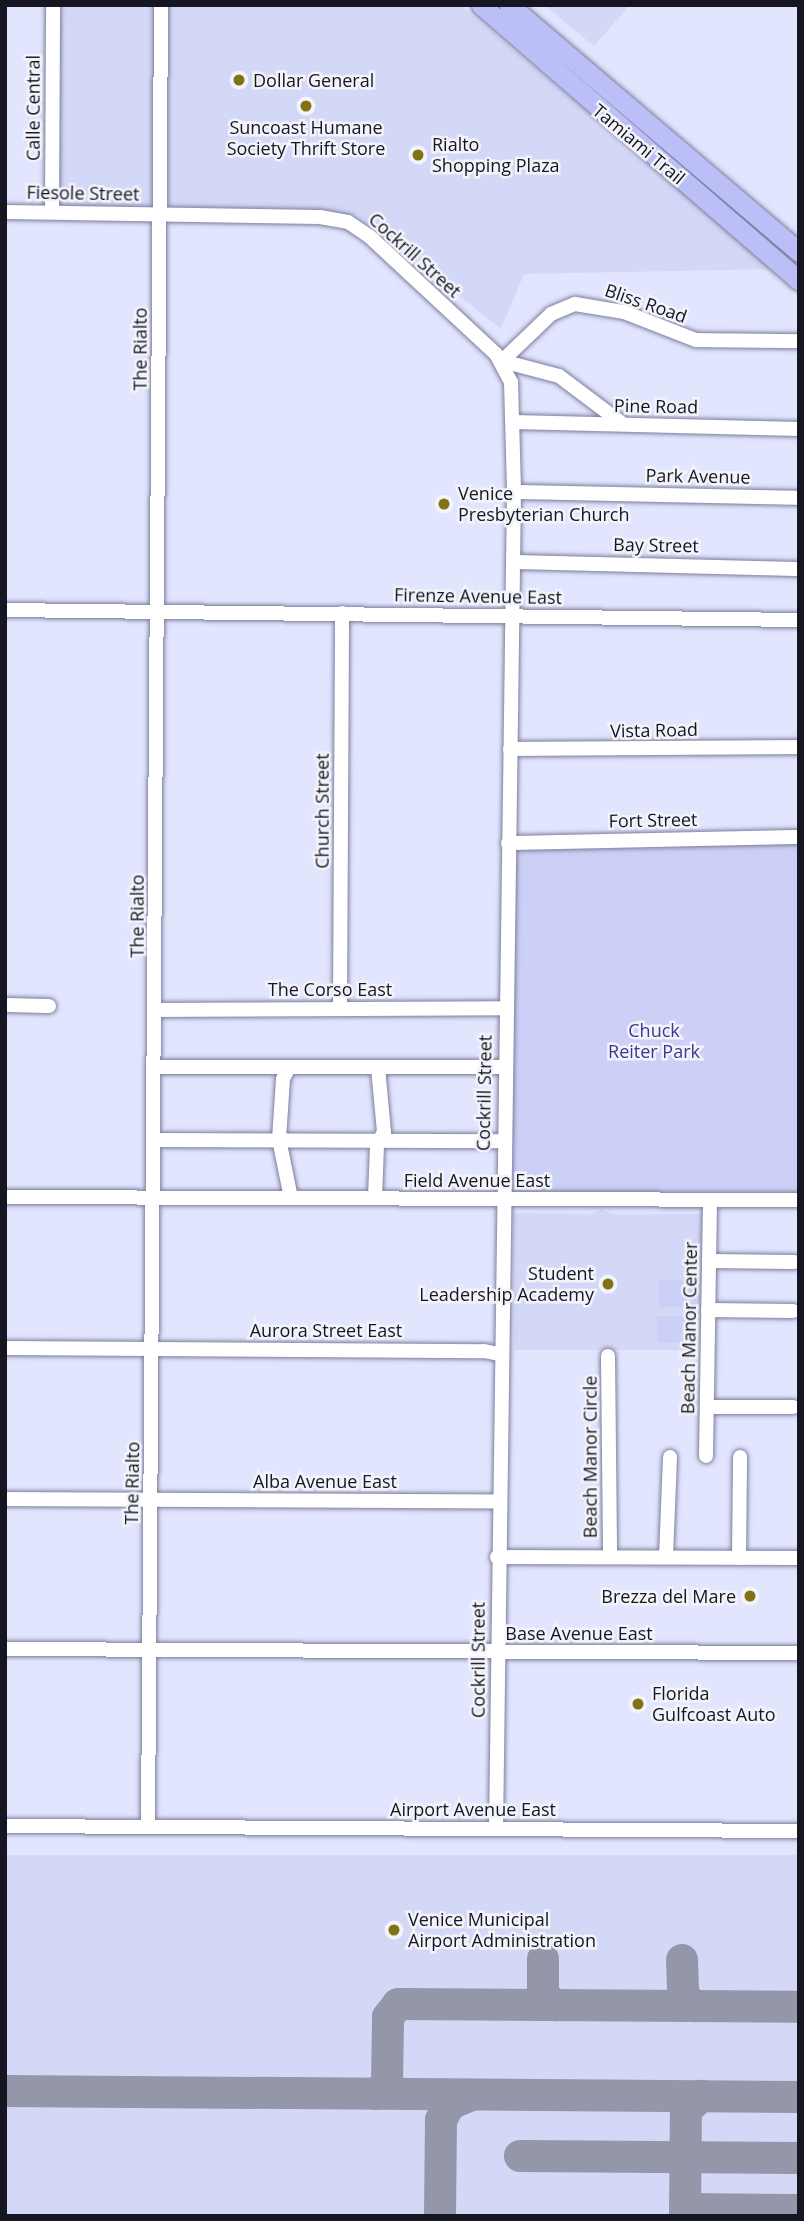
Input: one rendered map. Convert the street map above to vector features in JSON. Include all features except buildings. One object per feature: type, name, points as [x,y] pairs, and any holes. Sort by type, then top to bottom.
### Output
[{"type":"main road","name":"Tamiami Trail","points":[[481,5],[799,280]]},
{"type":"main road","name":"Tamiami Trail","points":[[509,5],[799,252]]},
{"type":"street","name":"Calle Central","points":[[52,212],[53,5]]},
{"type":"street","name":"The Rialto","points":[[148,1827],[155,1198],[161,5]]},
{"type":"street","name":"Fiesole Street","points":[[5,212],[160,214]]},
{"type":"street","name":"Cockrill Street","points":[[160,214],[320,217],[348,222],[369,236],[502,361],[511,382],[514,492],[499,1354],[496,1828]]},
{"type":"street","name":"Bliss Road","points":[[502,361],[551,314],[575,304],[624,312],[696,340],[799,341]]},
{"type":"street","name":"Cockrill Street","points":[[502,361],[559,376],[623,424]]},
{"type":"street","name":"Pine Road","points":[[513,422],[799,429]]},
{"type":"street","name":"Park Avenue","points":[[514,492],[799,498]]},
{"type":"street","name":"Bay Street","points":[[513,562],[799,569]]},
{"type":"street","name":"Firenze Avenue East","points":[[5,610],[799,620]]},
{"type":"street","name":"Church Street","points":[[340,1009],[342,613]]},
{"type":"street","name":"Vista Road","points":[[510,749],[799,747]]},
{"type":"street","name":"Fort Street","points":[[508,843],[799,837]]},
{"type":"street","points":[[5,1005],[49,1006]]},
{"type":"street","name":"The Corso East","points":[[156,1010],[504,1008]]},
{"type":"street","points":[[155,1067],[504,1067]]},
{"type":"street","points":[[289,1067],[282,1079],[279,1139],[291,1198]]},
{"type":"street","points":[[375,1198],[379,1141],[384,1132],[378,1067]]},
{"type":"street","points":[[154,1140],[503,1141]]},
{"type":"street","name":"Field Avenue East","points":[[5,1197],[799,1200]]},
{"type":"street","name":"Beach Manor Center","points":[[706,1456],[710,1200]]},
{"type":"street","points":[[709,1261],[794,1262]]},
{"type":"street","points":[[708,1310],[793,1311]]},
{"type":"street","name":"Aurora Street East","points":[[5,1348],[484,1351],[499,1354]]},
{"type":"street","name":"Beach Manor Circle","points":[[608,1356],[610,1557]]},
{"type":"street","points":[[707,1407],[793,1408]]},
{"type":"street","points":[[666,1557],[670,1457]]},
{"type":"street","points":[[739,1558],[740,1457]]},
{"type":"street","name":"Alba Avenue East","points":[[5,1499],[498,1502]]},
{"type":"street","points":[[497,1557],[799,1558]]},
{"type":"street","name":"Base Avenue East","points":[[5,1649],[799,1653]]},
{"type":"street","name":"Airport Avenue East","points":[[5,1826],[799,1831]]},
{"type":"shaded area","points":[[56,5],[460,5],[776,269],[524,274],[501,329],[357,215],[190,212],[54,217]]},
{"type":"shaded area","points":[[544,5],[630,5],[594,46]]},
{"type":"shaded area","name":"Student Leadership Academy","points":[[602,1209],[612,1214],[703,1214],[699,1350],[514,1350],[513,1213],[591,1214]]},
{"type":"shaded area","points":[[5,1855],[799,1855],[799,2216],[5,2216]]},
{"type":"green space","name":"Chuck Reiter Park","points":[[799,842],[799,1194],[516,1192],[511,1189],[516,849]]},
{"type":"green space","points":[[658,1280],[696,1280],[696,1307],[658,1307]]},
{"type":"green space","points":[[657,1316],[695,1316],[695,1343],[657,1343]]},
{"type":"taxiway","points":[[543,1959],[543,1995],[555,2005]]},
{"type":"taxiway","points":[[682,1960],[683,1996],[695,2006]]},
{"type":"taxiway","points":[[376,2094],[387,2084],[388,2017],[398,2004],[799,2007]]},
{"type":"taxiway","points":[[5,2091],[799,2097]]},
{"type":"taxiway","points":[[440,2216],[441,2120],[450,2104],[471,2095]]},
{"type":"taxiway","points":[[685,2216],[686,2110],[701,2096]]},
{"type":"taxiway","points":[[520,2156],[799,2158]]},
{"type":"taxiway","points":[[685,2209],[799,2210]]},
{"type":"place","name":"Dollar General","points":[[239,80]]},
{"type":"place","name":"Suncoast Humane Society Thrift Store","points":[[306,106]]},
{"type":"place","name":"Rialto Shopping Plaza","points":[[418,155]]},
{"type":"place","name":"Venice Presbyterian Church","points":[[444,504]]},
{"type":"place","name":"Student Leadership Academy","points":[[608,1284]]},
{"type":"place","name":"Brezza del Mare","points":[[750,1596]]},
{"type":"place","name":"Florida Gulfcoast Auto","points":[[638,1704]]},
{"type":"place","name":"Venice Municipal Airport Administration","points":[[394,1930]]}]
